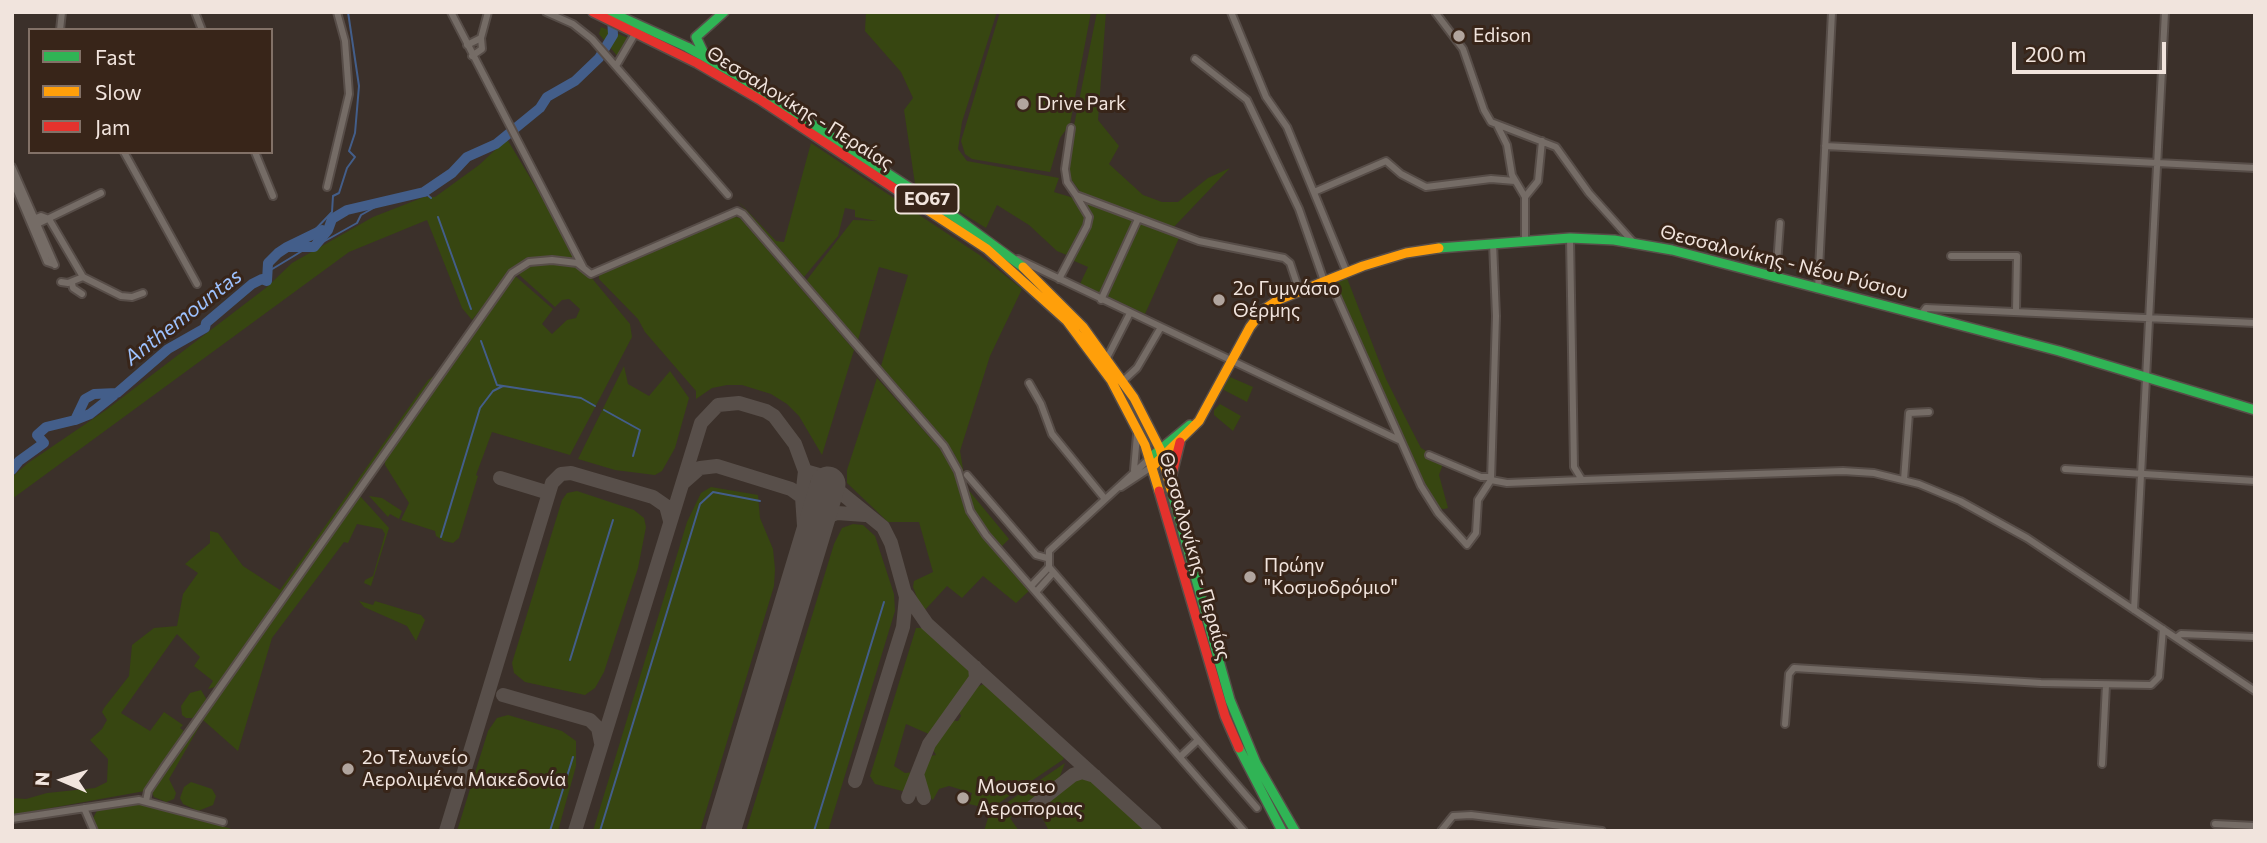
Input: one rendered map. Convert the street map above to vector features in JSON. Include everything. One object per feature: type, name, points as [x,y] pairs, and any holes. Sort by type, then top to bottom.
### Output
[{"type":"main road","points":[[679,44],[696,37],[724,12]]},
{"type":"main road","name":"Θεσσαλονίκης - Περαίας","points":[[601,13],[706,57],[781,102],[1007,254],[1049,289],[1108,358],[1161,453],[1230,700],[1261,774],[1295,831]]},
{"type":"main road","name":"Θεσσαλονίκης - Περαίας","points":[[627,24],[636,32],[759,99],[995,256],[1067,321],[1111,380],[1133,420],[1151,462],[1225,716],[1252,778],[1282,831]]},
{"type":"main road","points":[[696,37],[698,49],[706,57]]},
{"type":"main road","name":"Θεσσαλονίκης - Νέου Ρύσιου","points":[[1161,453],[1180,442],[1202,415],[1261,313],[1296,291],[1421,250],[1570,238],[1634,243],[1921,314],[2255,410]]},
{"type":"main road","name":"Θεσσαλονίκης - Νέου Ρύσιου","points":[[1151,462],[1202,415]]},
{"type":"main road","points":[[1171,482],[1180,442]]},
{"type":"street","points":[[327,187],[349,94],[345,41],[337,12]]},
{"type":"street","points":[[451,12],[583,267]]},
{"type":"street","points":[[472,56],[482,49],[481,38],[488,12]]},
{"type":"street","points":[[546,12],[573,24],[592,40],[727,195]]},
{"type":"street","points":[[1231,12],[1266,97],[1287,127],[1345,274]]},
{"type":"street","points":[[1435,12],[1463,50],[1491,122],[1505,138],[1515,181],[1525,197],[1525,242]]},
{"type":"street","points":[[1818,289],[1832,12]]},
{"type":"street","points":[[2134,610],[2165,12]]},
{"type":"street","points":[[615,66],[636,32]]},
{"type":"street","points":[[467,45],[481,38]]},
{"type":"street","points":[[1195,59],[1247,100],[1299,209],[1399,440],[1431,504],[1467,545],[1476,533],[1478,500],[1491,479],[1496,316],[1493,243]]},
{"type":"street","points":[[1491,122],[1556,147],[1589,193],[1634,243]]},
{"type":"street","points":[[1059,279],[1087,226],[1089,217],[1067,182],[1065,169],[1071,128]]},
{"type":"street","points":[[1525,197],[1538,181],[1542,141]]},
{"type":"street","points":[[1825,146],[2255,168]]},
{"type":"street","points":[[125,154],[197,284]]},
{"type":"street","points":[[256,154],[273,196]]},
{"type":"street","points":[[1314,192],[1386,160],[1401,174],[1426,187],[1491,179],[1515,181]]},
{"type":"street","points":[[12,166],[55,265],[47,262],[12,179]]},
{"type":"street","points":[[49,219],[101,193]]},
{"type":"street","points":[[1076,195],[1184,236],[1286,259],[1296,291]]},
{"type":"street","points":[[146,801],[148,791],[165,765],[512,273],[523,265],[545,260],[568,261],[583,267],[591,274],[733,212],[741,212],[943,446],[958,471],[966,504],[974,519],[1244,831]]},
{"type":"street","points":[[36,222],[41,216],[49,219],[83,278],[121,296],[131,298],[143,293]]},
{"type":"street","points":[[1101,300],[1138,219]]},
{"type":"street","points":[[1776,278],[1780,223]]},
{"type":"street","points":[[1570,238],[1577,478]]},
{"type":"street","points":[[1007,254],[1399,440]]},
{"type":"street","points":[[1951,256],[2017,256],[2016,311]]},
{"type":"street","points":[[61,282],[83,278]]},
{"type":"street","points":[[72,282],[73,288],[82,294]]},
{"type":"street","points":[[1921,314],[1926,308],[2255,323]]},
{"type":"street","points":[[1108,358],[1130,313]]},
{"type":"street","points":[[1123,381],[1137,368],[1161,327]]},
{"type":"street","points":[[1029,383],[1040,401],[1052,434],[1105,499]]},
{"type":"street","points":[[1904,480],[1909,413],[1929,412]]},
{"type":"street","points":[[1133,420],[1138,450],[1134,472]]},
{"type":"street","points":[[1429,455],[1500,483],[1577,478],[1843,471],[1874,472],[1904,480],[1935,490],[1985,514],[2255,691]]},
{"type":"street","points":[[1119,487],[1134,472],[1151,462]]},
{"type":"street","points":[[1151,462],[1105,499],[1049,551],[1047,558],[1051,570],[1257,808]]},
{"type":"street","points":[[2065,469],[2255,481]]},
{"type":"street","points":[[967,475],[1037,555],[1047,558]]},
{"type":"street","points":[[1033,589],[1051,570]]},
{"type":"street","points":[[1786,724],[1789,674],[1794,668],[2144,686],[2157,682],[2161,669],[2163,629]]},
{"type":"street","points":[[2176,638],[2181,634],[2255,637]]},
{"type":"street","points":[[2102,764],[2106,685]]},
{"type":"street","points":[[1180,757],[1198,741]]},
{"type":"street","points":[[15,820],[84,807],[146,801],[223,822]]},
{"type":"street","points":[[84,807],[94,831]]},
{"type":"street","points":[[1441,831],[1453,817],[1471,815],[1602,831]]},
{"type":"street","points":[[2215,824],[2255,826]]},
{"type":"green space","points":[[866,12],[997,12],[962,122],[958,149],[967,161],[1059,178],[1054,192],[1077,199],[1087,217],[1086,225],[1069,256],[1057,251],[1029,225],[997,205],[986,228],[915,184],[904,110],[913,98],[901,72],[865,31]]},
{"type":"green space","name":"Drive Park","points":[[1000,12],[1091,12],[1070,124],[1060,138],[1050,172],[972,159],[965,154],[961,141]]},
{"type":"green space","points":[[1097,12],[1106,12],[1098,120],[1119,146],[1109,164],[1143,195],[1162,202],[1178,202],[1208,178],[1230,168],[1171,230],[1085,198],[1070,178],[1069,150]]},
{"type":"green space","points":[[601,27],[628,38],[619,58],[599,34]]},
{"type":"green space","points":[[507,139],[577,256],[575,260],[538,258],[516,266],[472,320],[462,308],[427,220],[349,252],[12,499],[12,477],[28,463],[106,410],[267,287],[292,263],[373,217],[424,197],[435,197],[479,165]]},
{"type":"green space","points":[[811,143],[981,256],[1022,289],[990,356],[960,451],[966,487],[1009,539],[1000,548],[979,524],[967,497],[955,455],[881,366],[908,275],[879,267],[858,340],[806,281],[853,220],[877,221],[855,217],[855,210],[845,208],[838,236],[804,277],[737,200],[776,241],[784,242]]},
{"type":"green space","points":[[1083,201],[1137,221],[1102,294],[1080,284],[1088,267],[1072,260],[1091,216]]},
{"type":"green space","points":[[731,216],[740,218],[854,350],[822,455],[799,416],[771,394],[742,385],[727,385],[712,388],[696,399],[696,391],[645,332],[638,319],[599,279],[599,274]]},
{"type":"green space","points":[[1141,221],[1179,238],[1145,314],[1107,296]]},
{"type":"green space","points":[[543,262],[563,263],[585,270],[630,324],[632,337],[570,455],[492,432],[476,475],[478,476],[459,538],[453,543],[444,541],[436,536],[435,531],[401,520],[409,503],[385,465],[385,458],[513,274],[553,309],[542,324],[552,334],[567,320],[576,318],[580,309],[569,299],[562,300],[555,307],[516,272]]},
{"type":"green space","points":[[1347,278],[1386,379],[1421,448],[1426,451],[1426,457],[1443,464],[1439,475],[1448,508],[1437,508],[1422,482],[1336,290],[1336,283]]},
{"type":"green space","points":[[624,366],[628,384],[649,396],[670,371],[689,398],[675,448],[662,471],[655,475],[615,470],[578,459]]},
{"type":"green space","points":[[441,371],[219,686],[208,689],[213,681],[194,666],[200,657],[177,634],[121,713],[150,731],[164,712],[183,725],[180,728],[185,732],[145,791],[12,815],[12,798],[26,799],[47,793],[95,788],[107,782],[108,759],[90,740],[107,720],[102,712],[104,708],[129,676],[132,645],[154,628],[177,626],[183,594],[198,573],[185,564],[210,543],[210,531],[218,533],[243,566],[280,590],[428,380]]},
{"type":"green space","points":[[1230,377],[1253,387],[1247,402],[1222,389]]},
{"type":"green space","points":[[877,378],[950,460],[958,476],[968,514],[1030,590],[1016,603],[983,576],[962,598],[947,586],[924,611],[921,608],[913,587],[914,581],[933,572],[919,522],[888,522],[847,483],[847,470]]},
{"type":"green space","points":[[1220,404],[1241,416],[1233,431],[1214,415],[1214,410]]},
{"type":"green space","points":[[711,487],[758,495],[760,518],[773,549],[775,569],[774,586],[700,831],[593,831],[687,522],[701,493]]},
{"type":"green space","points":[[577,491],[634,510],[644,518],[646,527],[638,568],[604,672],[595,688],[585,695],[525,682],[514,673],[512,663],[562,500],[567,493]]},
{"type":"green space","points":[[360,496],[389,528],[371,586],[364,583],[373,576],[385,534],[382,529],[357,524],[348,543],[344,542],[272,638],[238,751],[203,720],[169,779],[176,793],[174,799],[166,802],[154,797],[151,791]]},
{"type":"green space","points":[[369,496],[382,498],[402,511],[399,519],[390,514],[388,517]]},
{"type":"green space","points":[[853,524],[863,525],[875,536],[894,594],[895,611],[828,831],[746,831],[834,544],[842,528]]},
{"type":"green space","points":[[359,601],[373,605],[375,601],[421,615],[425,620],[416,641],[407,626],[364,607]]},
{"type":"green space","points":[[916,628],[924,628],[974,672],[931,735],[906,724],[894,766],[905,773],[915,772],[906,792],[875,784],[870,776]]},
{"type":"green space","points":[[986,683],[1058,748],[1064,759],[990,809],[969,804],[972,793],[949,786],[939,789],[933,800],[927,794],[921,776],[928,756],[936,755],[932,748],[948,720],[958,721],[961,716],[957,707],[968,691]]},
{"type":"green space","points":[[201,690],[207,700],[197,718],[186,718],[182,715],[181,706],[190,693]]},
{"type":"green space","points":[[508,715],[562,731],[576,741],[576,766],[558,831],[457,831],[488,731],[497,718]]},
{"type":"green space","points":[[1065,763],[1058,781],[1010,818],[1019,831],[984,831],[988,818],[996,810]]},
{"type":"green space","points":[[1080,777],[1096,782],[1149,831],[1049,831],[1042,817],[1047,801]]},
{"type":"green space","points":[[191,782],[212,789],[216,796],[213,805],[198,811],[183,804],[180,798],[184,787]]},
{"type":"green space","points":[[141,804],[238,831],[99,831],[93,818],[98,809]]},
{"type":"waterway","points":[[310,235],[332,212],[333,196],[339,193],[347,168],[355,157],[349,151],[355,133],[359,86],[348,12]]},
{"type":"waterway","name":"Anthemountas","points":[[12,470],[19,461],[44,443],[37,435],[46,427],[75,420],[85,399],[94,394],[117,393],[168,349],[205,328],[206,323],[252,284],[262,279],[267,281],[268,263],[278,253],[287,247],[314,247],[328,230],[332,219],[347,210],[424,192],[452,173],[467,157],[496,144],[540,108],[547,97],[575,81],[599,58],[613,35],[612,16]]},
{"type":"waterway","points":[[424,192],[431,198]]},
{"type":"waterway","name":"Anthemountas","points":[[314,247],[357,223],[361,215],[386,201]]},
{"type":"waterway","points":[[438,217],[471,309]]},
{"type":"waterway","name":"Anthemountas","points":[[287,247],[322,230]]},
{"type":"waterway","name":"Anthemountas","points":[[269,271],[307,248]]},
{"type":"waterway","points":[[481,341],[497,385],[581,398],[595,406]]},
{"type":"waterway","points":[[441,537],[480,408],[493,391],[503,386]]},
{"type":"waterway","name":"Anthemountas","points":[[75,420],[90,414],[114,395]]},
{"type":"waterway","points":[[604,410],[640,430],[633,456]]},
{"type":"waterway","points":[[600,831],[700,504],[713,492],[760,501]]},
{"type":"waterway","points":[[570,660],[613,520]]},
{"type":"waterway","points":[[814,831],[884,602]]},
{"type":"waterway","points":[[550,831],[573,757]]},
{"type":"taxiway","points":[[575,831],[701,423],[718,405],[739,403],[766,411],[774,416],[795,444],[805,471],[802,497],[805,540],[802,569]]},
{"type":"taxiway","points":[[683,483],[700,468],[717,466],[791,489],[802,497]]},
{"type":"taxiway","points":[[805,471],[819,475],[883,527],[891,543],[906,597],[903,627],[855,781]]},
{"type":"taxiway","points":[[446,831],[552,483],[561,474],[571,473],[653,497],[666,506],[670,521]]},
{"type":"taxiway","points":[[500,478],[549,493]]},
{"type":"taxiway","points":[[814,530],[824,518],[837,513],[865,515]]},
{"type":"taxiway","points":[[907,595],[927,624],[1155,831]]},
{"type":"taxiway","points":[[908,797],[929,744],[976,678],[975,667]]},
{"type":"taxiway","points":[[503,695],[590,720],[598,728],[601,743]]},
{"type":"taxiway","points":[[1031,808],[1073,775],[1082,772],[1095,776]]},
{"type":"taxiway","points":[[917,774],[924,798]]},
{"type":"runway","points":[[723,831],[828,484]]},
{"type":"traffic: fast","points":[[610,12],[687,47],[740,77],[956,218],[1023,267]]},
{"type":"traffic: fast","points":[[705,56],[696,37],[724,12]]},
{"type":"traffic: fast","points":[[1439,248],[1570,238],[1614,240],[1672,250],[2059,351],[2255,410]]},
{"type":"traffic: fast","points":[[1150,458],[1190,425]]},
{"type":"traffic: fast","points":[[1171,490],[1230,700],[1256,763],[1295,831]]},
{"type":"traffic: fast","points":[[1239,748],[1282,831]]},
{"type":"traffic: slow","points":[[906,196],[987,249],[1067,321],[1111,380],[1145,445],[1159,491]]},
{"type":"traffic: slow","points":[[1153,466],[1199,421],[1250,327],[1263,310],[1278,300],[1363,266],[1406,253],[1439,248]]},
{"type":"traffic: slow","points":[[1023,267],[1083,327],[1134,398],[1160,449],[1171,490]]},
{"type":"traffic: jam","points":[[593,12],[697,63],[759,99],[906,196]]},
{"type":"traffic: jam","points":[[1171,478],[1180,442]]},
{"type":"traffic: jam","points":[[1159,491],[1225,716],[1239,748]]},
{"type":"place","name":"Edison","points":[[1459,36]]},
{"type":"place","name":"Drive Park","points":[[1023,104]]},
{"type":"place","name":"2ο Γυμνάσιο Θέρμης","points":[[1219,300]]},
{"type":"place","name":"Πρώην \"Κοσμοδρόμιο\"","points":[[1250,577]]},
{"type":"place","name":"2ο Τελωνείο Αερολιμένα Μακεδονία","points":[[348,769]]},
{"type":"place","name":"Μουσειο Αεροποριας","points":[[963,798]]}]
